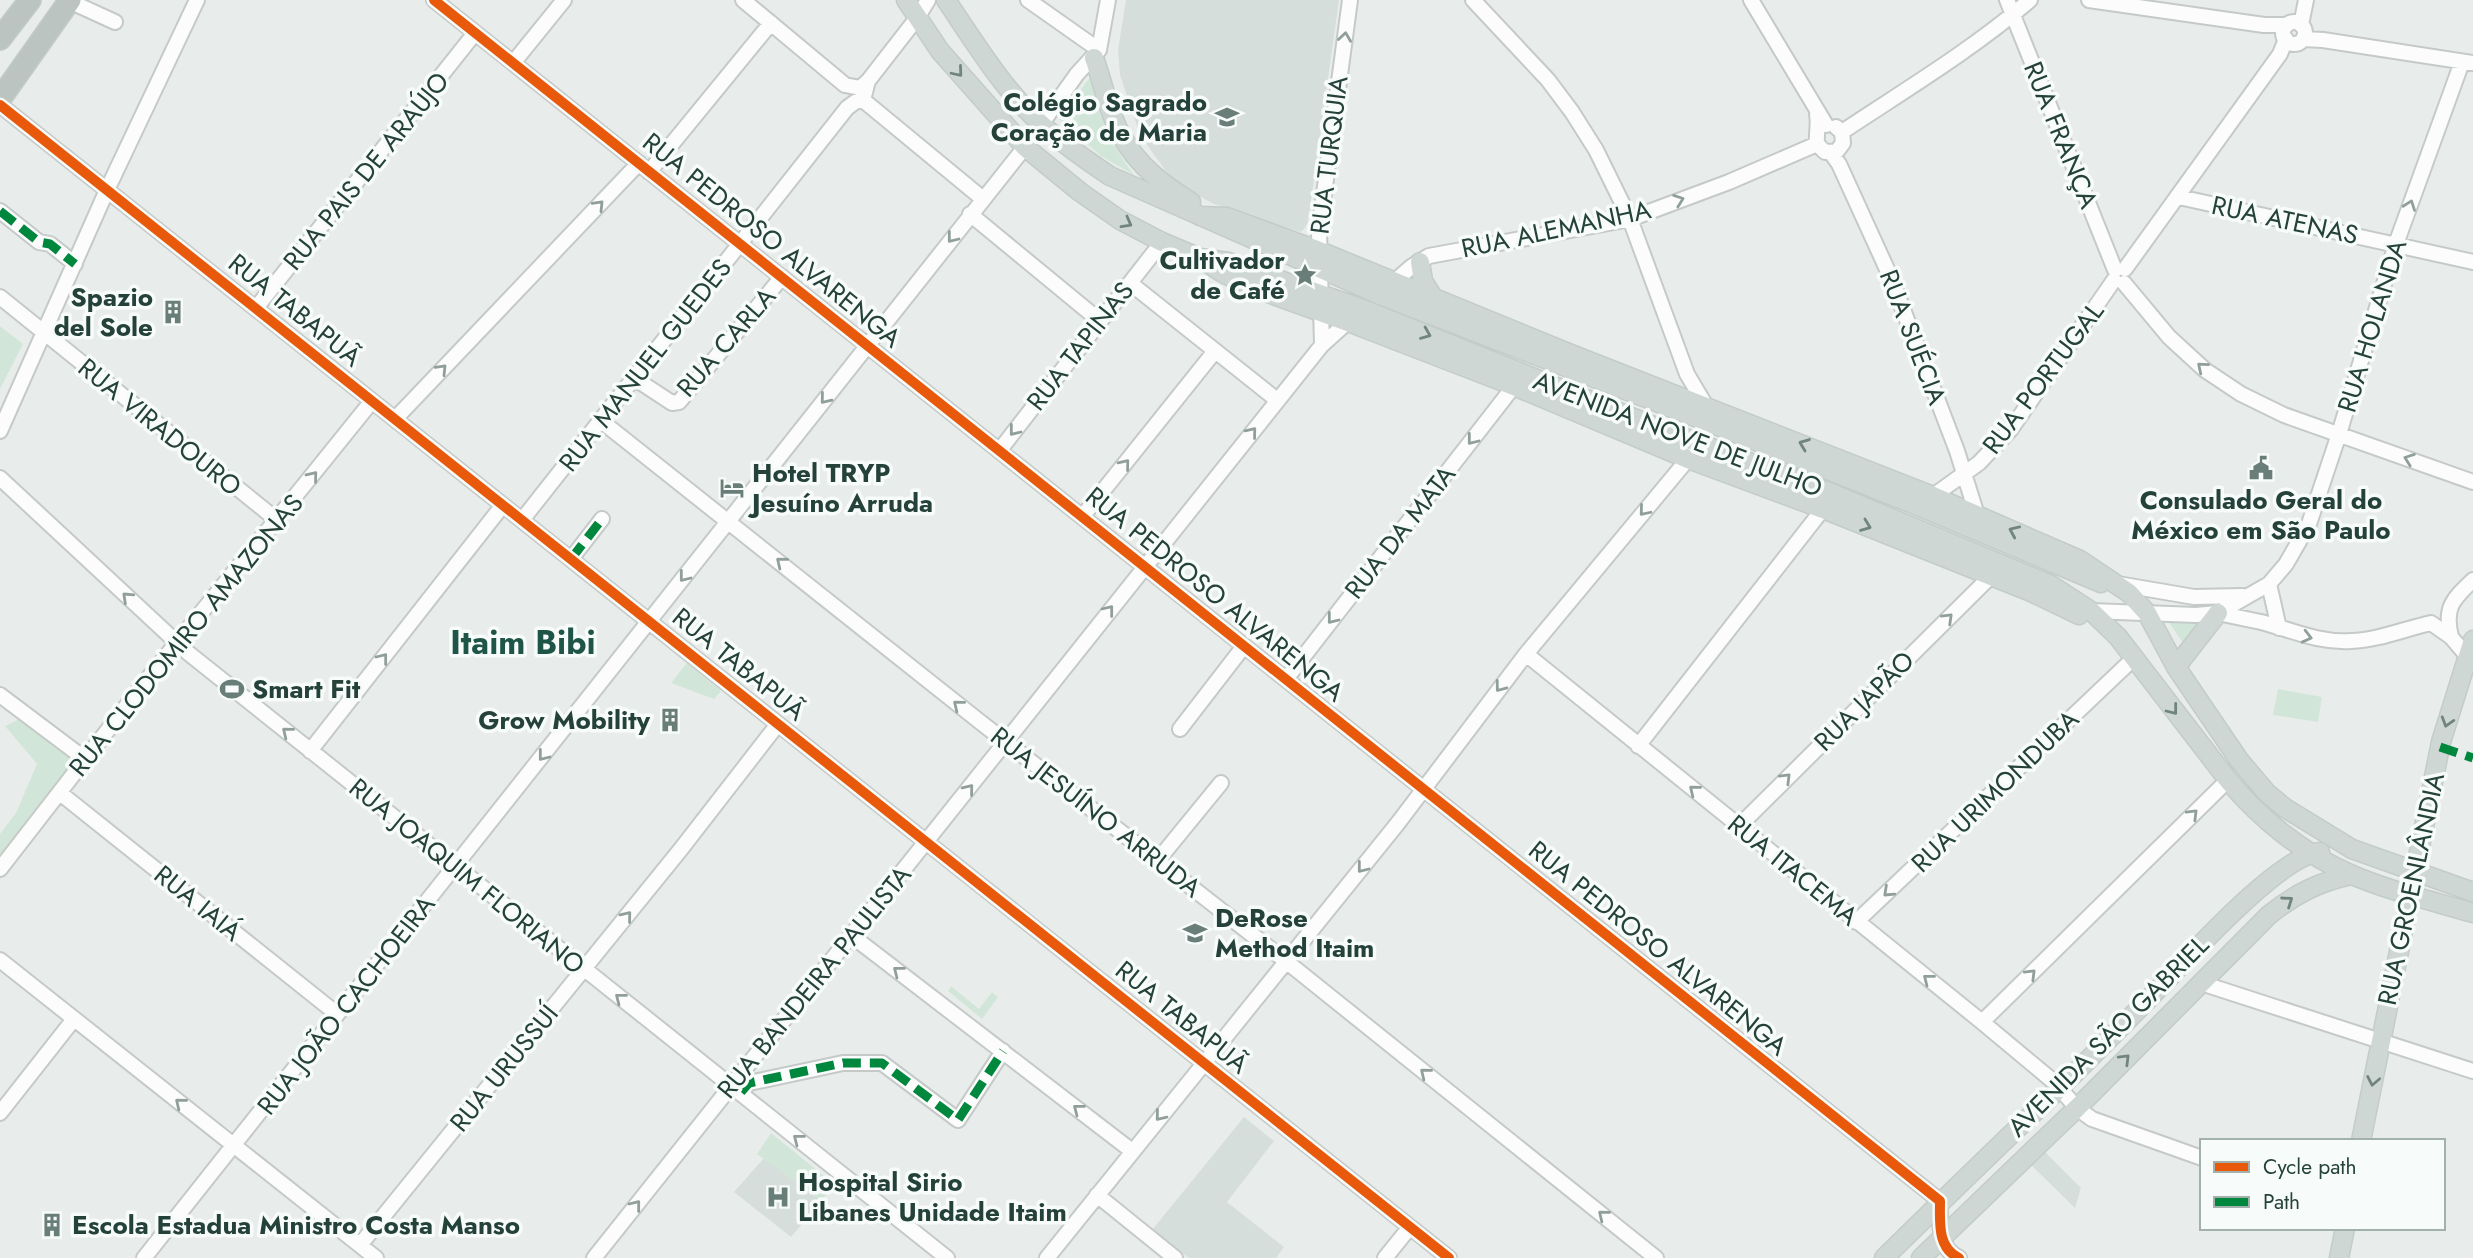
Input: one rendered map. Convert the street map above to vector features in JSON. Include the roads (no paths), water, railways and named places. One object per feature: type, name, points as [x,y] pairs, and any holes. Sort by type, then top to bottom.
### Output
[{"type":"highway","points":[[0,39],[30,0]]},
{"type":"highway","points":[[0,99],[69,1]]},
{"type":"main road","name":"AVENIDA NOVE DE JULHO","points":[[906,0],[967,83],[1025,147],[1080,192],[1120,220],[1200,258],[1246,285],[1320,303],[1363,309],[1698,443],[1836,495],[2051,584],[2091,611],[2123,642],[2132,658],[2228,780],[2276,827],[2310,853],[2351,875],[2473,914]]},
{"type":"main road","name":"AVENIDA NOVE DE JULHO","points":[[946,0],[1014,96],[1040,124],[1074,152],[1110,176],[1318,259],[1433,297],[1682,397],[1704,413],[1902,499],[2082,576],[2101,583],[2118,584]]},
{"type":"main road","points":[[1096,54],[1112,116],[1133,155],[1162,185],[1206,215]]},
{"type":"main road","name":"AVENIDA NOVE DE JULHO","points":[[1318,259],[1380,295],[1933,496],[2080,560],[2118,584],[2147,614],[2176,667],[2239,761],[2267,793],[2303,821],[2352,849],[2473,892]]},
{"type":"main road","points":[[1419,262],[1423,281],[1433,297]]},
{"type":"main road","name":"AVENIDA NOVE DE JULHO","points":[[1320,303],[1348,322],[1991,576],[2075,613],[2132,658]]},
{"type":"main road","points":[[2176,667],[2218,613]]},
{"type":"main road","name":"RUA GROENLÂNDIA","points":[[2361,1139],[2441,742],[2470,648]]},
{"type":"main road","points":[[2276,827],[2286,869]]},
{"type":"main road","name":"AVENIDA SÃO GABRIEL","points":[[1884,1258],[2218,926],[2262,887],[2310,853],[2352,849]]},
{"type":"main road","name":"AVENIDA SÃO GABRIEL","points":[[1921,1258],[2077,1108],[2269,915],[2288,899],[2318,884],[2351,875]]},
{"type":"main road","points":[[2339,1258],[2345,1230]]},
{"type":"street","points":[[0,431],[107,190],[197,0]]},
{"type":"street","name":"RUA PEDROSO ALVARENGA","points":[[434,0],[1940,1201]]},
{"type":"street","points":[[513,63],[564,0]]},
{"type":"street","points":[[743,0],[858,91],[982,199]]},
{"type":"street","name":"RUA MANUEL GUEDES","points":[[522,520],[847,108],[928,0]]},
{"type":"street","points":[[1028,0],[1096,54],[1108,0]]},
{"type":"street","name":"RUA TURQUIA","points":[[1320,303],[1318,259],[1350,0]]},
{"type":"street","points":[[1047,1258],[1287,962],[1526,654],[1688,458],[1702,436],[1704,413],[1630,219],[1596,150],[1572,111],[1548,80],[1474,0]]},
{"type":"street","points":[[1751,0],[1801,79],[1817,113],[1821,133],[1820,149],[1837,155],[1844,137],[1842,132],[1838,127],[1821,133]]},
{"type":"street","name":"RUA FRANÇA","points":[[2007,0],[2119,276],[2169,337],[2205,370],[2241,394],[2284,415],[2473,482]]},
{"type":"street","points":[[1842,132],[1923,78],[2029,0]]},
{"type":"street","points":[[2090,0],[2264,25],[2296,27],[2323,40],[2467,62]]},
{"type":"street","points":[[69,1],[116,22]]},
{"type":"street","points":[[394,419],[644,168],[771,23]]},
{"type":"street","name":"RUA PORTUGAL","points":[[1933,496],[1965,475],[2011,429],[2119,276],[2179,197],[2280,54],[2296,27]]},
{"type":"street","name":"RUA PAIS DE ARAÚJO","points":[[256,308],[475,33]]},
{"type":"street","name":"RUA JOÃO CACHOEIRA","points":[[144,1258],[1025,147],[1077,74],[1096,54]]},
{"type":"street","name":"RUA HOLANDA","points":[[2218,613],[2269,584],[2287,564],[2309,524],[2396,244],[2467,62]]},
{"type":"street","name":"RUA TABAPUÃ","points":[[0,104],[1449,1258]]},
{"type":"street","name":"RUA ALEMANHA","points":[[1348,322],[1419,262],[1443,252],[1630,219],[1729,182],[1821,133]]},
{"type":"street","name":"RUA SUÉCIA","points":[[1837,155],[1891,278],[1965,475],[1977,515]]},
{"type":"street","name":"RUA ATENAS","points":[[2179,197],[2473,262]]},
{"type":"street","points":[[0,211],[39,242],[50,244],[75,264]]},
{"type":"street","points":[[970,214],[1100,321]]},
{"type":"street","name":"RUA TAPINAS","points":[[999,451],[1162,242]]},
{"type":"street","name":"RUA CARLA","points":[[634,378],[666,400],[679,402],[782,277]]},
{"type":"street","points":[[1130,283],[1278,400]]},
{"type":"street","name":"RUA VIRADOURO","points":[[0,297],[277,520]]},
{"type":"street","points":[[1320,303],[1322,345]]},
{"type":"street","name":"RUA BANDEIRA PAULISTA","points":[[594,1258],[740,1084],[852,936],[1143,566],[1322,345],[1348,322]]},
{"type":"street","points":[[1083,517],[1215,351]]},
{"type":"street","points":[[1682,397],[1687,374]]},
{"type":"street","points":[[0,409],[20,383]]},
{"type":"street","name":"RUA DA MATA","points":[[1286,679],[1514,386]]},
{"type":"street","name":"RUA CLODOMIRO AMAZONAS","points":[[0,869],[372,401]]},
{"type":"street","name":"RUA JESUÍNO ARRUDA","points":[[600,420],[1006,743],[1287,962],[1656,1258]]},
{"type":"street","name":"RUA JOAQUIM FLORIANO","points":[[0,478],[177,643],[584,969],[740,1084],[947,1258]]},
{"type":"street","points":[[310,751],[503,505]]},
{"type":"street","points":[[1638,746],[1823,509]]},
{"type":"street","points":[[570,559],[602,519]]},
{"type":"street","name":"RUA JAPÃO","points":[[1738,827],[1991,576]]},
{"type":"street","points":[[2451,637],[2447,624],[2449,608],[2473,580]]},
{"type":"street","points":[[2118,584],[2211,599],[2252,595]]},
{"type":"street","points":[[2269,584],[2279,628]]},
{"type":"street","points":[[2091,611],[2196,615],[2218,613],[2279,628],[2306,638],[2351,641],[2378,638],[2431,623],[2470,648]]},
{"type":"street","points":[[1180,729],[1244,646]]},
{"type":"street","name":"RUA ITACEMA","points":[[1526,654],[1982,1021],[2059,1087],[2077,1108],[2098,1122],[2200,1157]]},
{"type":"street","name":"RUA URIMONDUBA","points":[[1856,922],[2132,658]]},
{"type":"street","points":[[0,695],[85,759]]},
{"type":"street","name":"RUA URUSSUÍ","points":[[360,1245],[778,724]]},
{"type":"street","points":[[1982,1021],[2228,780]]},
{"type":"street","points":[[1158,860],[1221,783]]},
{"type":"street","name":"RUA IAIÁ","points":[[60,793],[337,1014]]},
{"type":"street","points":[[852,936],[1132,1151]]},
{"type":"street","points":[[0,960],[376,1258]]},
{"type":"street","points":[[2201,983],[2473,1071]]},
{"type":"street","points":[[0,1113],[74,1019]]},
{"type":"street","points":[[740,1084],[843,1063],[882,1063],[958,1120],[1003,1051]]},
{"type":"street","points":[[1097,1195],[1175,1258]]},
{"type":"street","points":[[1940,1201],[1942,1237],[1948,1252],[1959,1258]]},
{"type":"street","points":[[1385,1258],[1410,1227]]},
{"type":"place","name":"Colégio Sagrado Coração de Maria","points":[[1227,117]]},
{"type":"place","name":"Cultivador de Café","points":[[1305,275]]},
{"type":"place","name":"Spazio del Sole","points":[[173,312]]},
{"type":"place","name":"Consulado Geral do México em São Paulo","points":[[2261,468]]},
{"type":"place","name":"Hotel TRYP Jesuíno Arruda","points":[[732,488]]},
{"type":"place","name":"Smart Fit","points":[[232,689]]},
{"type":"place","name":"Grow Mobility","points":[[670,720]]},
{"type":"place","name":"DeRose Method Itaim","points":[[1195,933]]},
{"type":"place","name":"Hospital Sirio Libanes Unidade Itaim","points":[[778,1197]]},
{"type":"place","name":"Escola Estadua Ministro Costa Manso","points":[[52,1225]]},
{"type":"district","name":"Itaim Bibi","points":[[523,642]]}]
